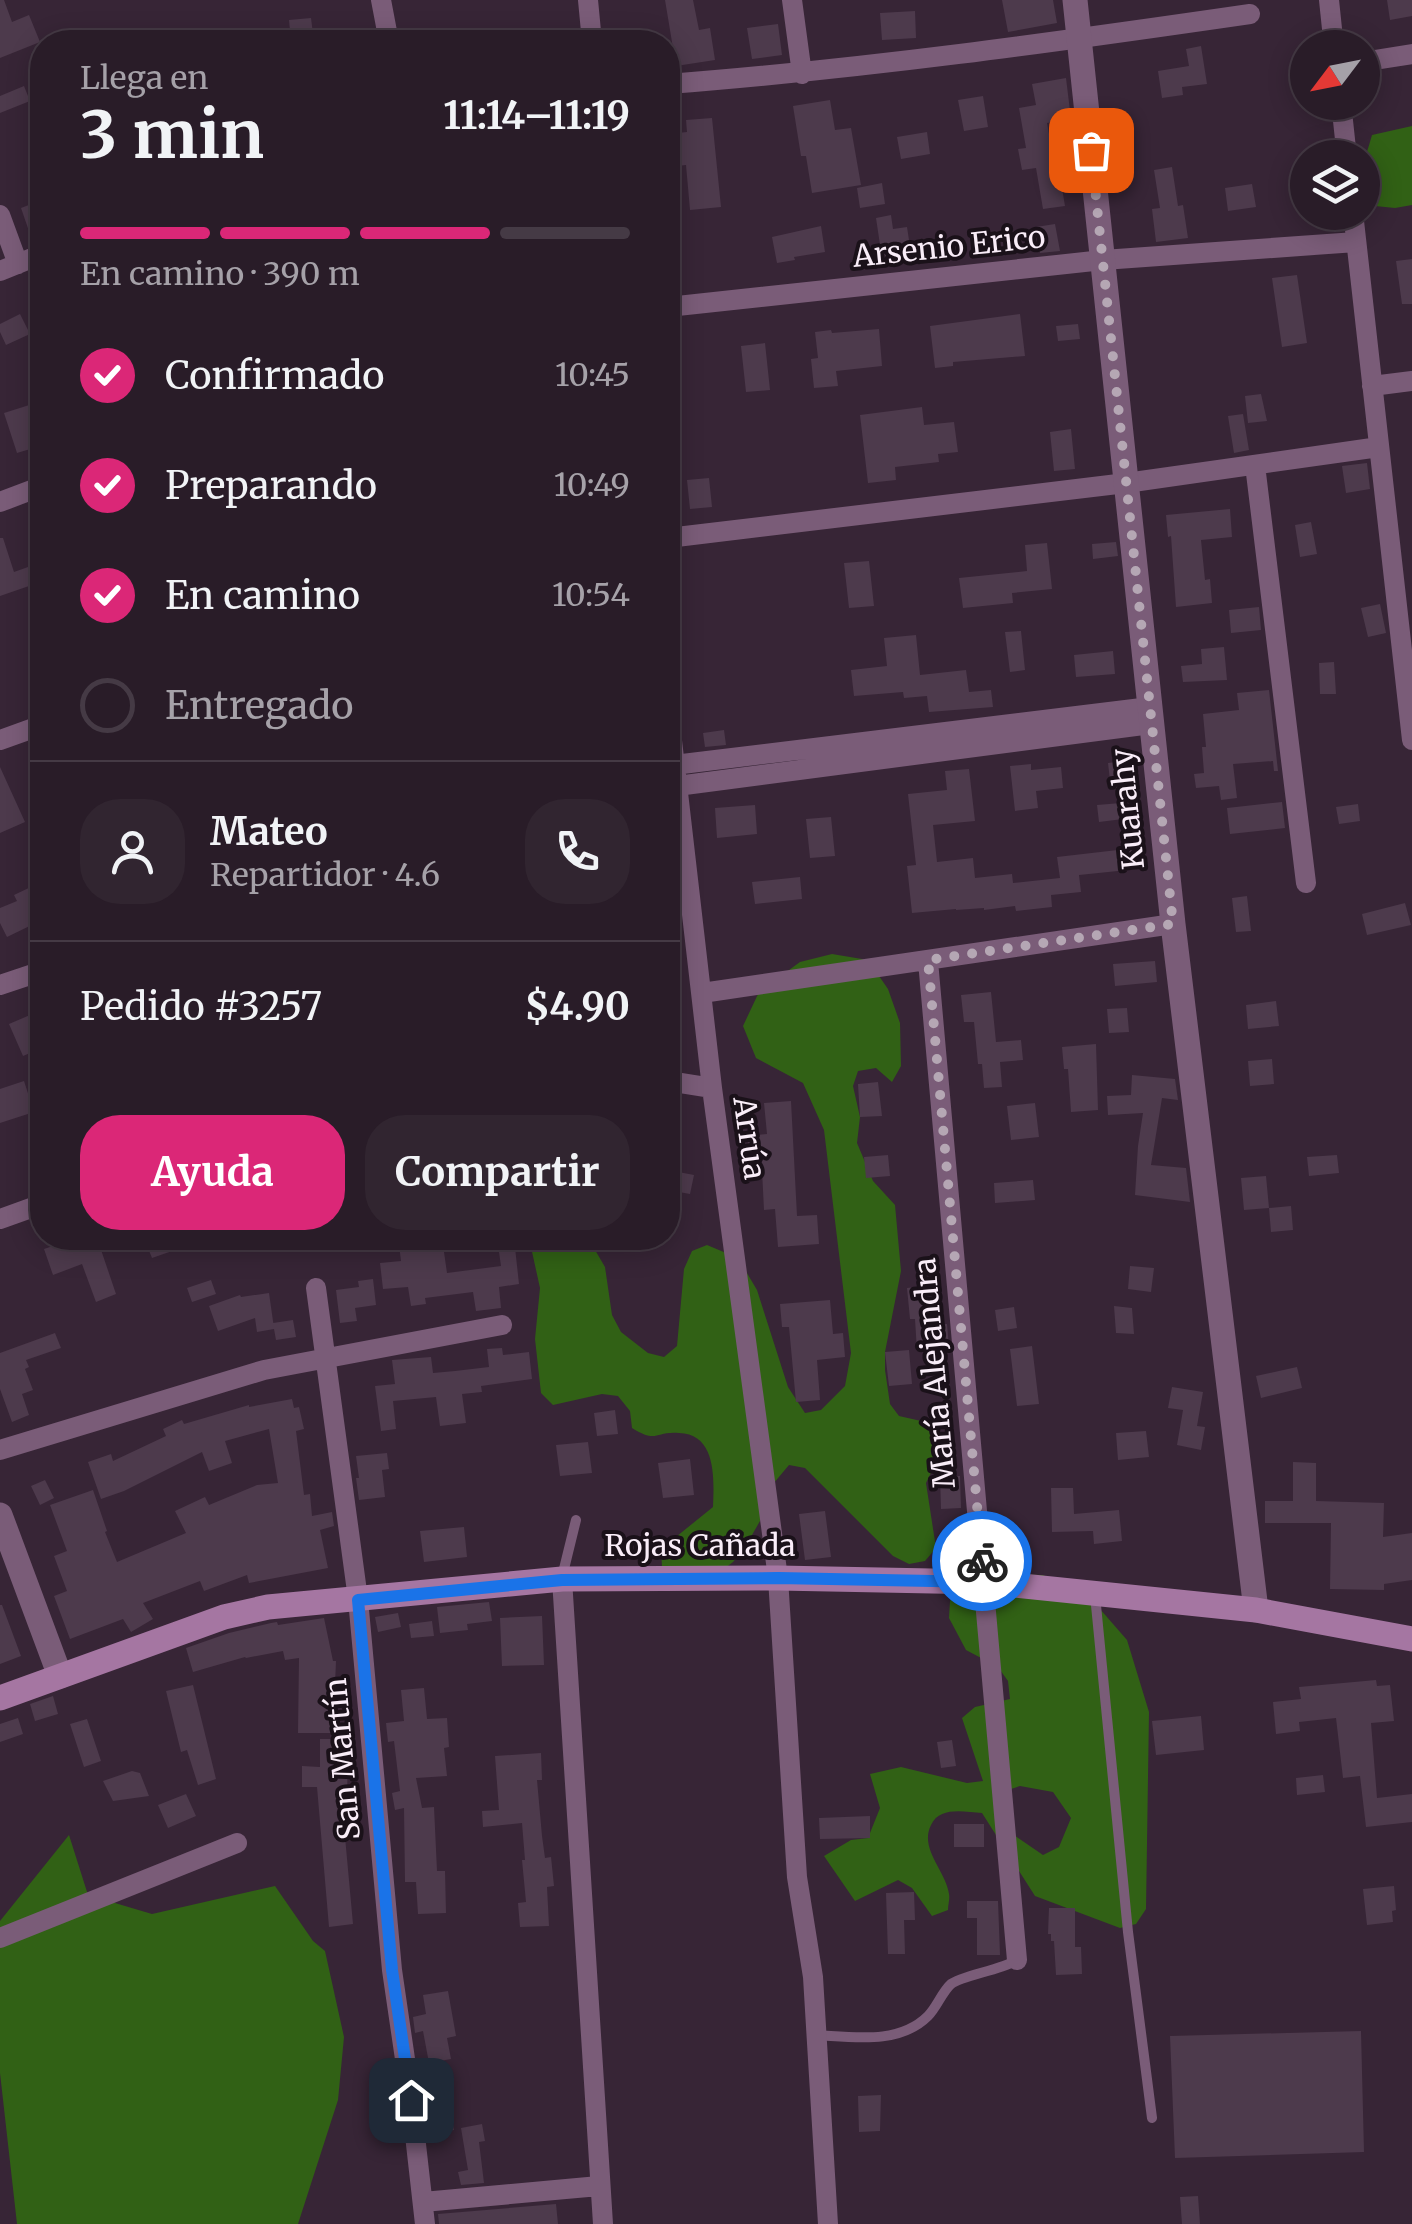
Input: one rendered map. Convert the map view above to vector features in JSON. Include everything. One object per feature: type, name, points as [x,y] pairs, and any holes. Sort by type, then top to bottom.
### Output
[{"type":"main road","name":"Rojas Cañada","points":[[0,1698],[224,1617],[268,1607],[562,1580],[778,1578],[984,1582],[1256,1610],[1412,1639]]},
{"type":"street","points":[[381,0],[387,30]]},
{"type":"street","points":[[588,0],[591,30]]},
{"type":"street","points":[[792,0],[802,74]]},
{"type":"street","name":"Kuarahy","points":[[1075,0],[1173,924],[1256,1610]]},
{"type":"street","points":[[1328,0],[1332,30]]},
{"type":"street","points":[[680,83],[802,74],[1250,14]]},
{"type":"street","points":[[1380,59],[1412,54]]},
{"type":"street","points":[[0,215],[9,268]]},
{"type":"street","points":[[1355,230],[1412,740]]},
{"type":"street","name":"Arsenio Erico","points":[[680,306],[1103,260],[1356,242]]},
{"type":"street","points":[[1372,386],[1412,381]]},
{"type":"street","points":[[680,537],[1126,483],[1379,447]]},
{"type":"street","points":[[1255,465],[1306,883]]},
{"type":"street","points":[[0,502],[30,491]]},
{"type":"street","points":[[680,775],[1151,715]]},
{"type":"street","points":[[0,740],[30,729]]},
{"type":"street","name":"Arrúa","points":[[680,809],[712,1088],[778,1578],[798,1877],[812,1976],[828,2224]]},
{"type":"street","points":[[702,993],[1173,924]]},
{"type":"street","name":"María Alejandra","points":[[928,960],[1017,1960]]},
{"type":"street","points":[[0,985],[30,975]]},
{"type":"street","points":[[680,1083],[712,1088]]},
{"type":"street","points":[[0,1219],[30,1208]]},
{"type":"street","name":"San Martín","points":[[316,1288],[358,1600],[392,1970],[424,2224]]},
{"type":"street","points":[[0,1450],[264,1370],[502,1325]]},
{"type":"street","points":[[0,1516],[60,1676]]},
{"type":"street","points":[[562,1580],[603,2224]]},
{"type":"street","points":[[0,1938],[237,1843]]},
{"type":"street","points":[[423,2202],[599,2186]]},
{"type":"lane","points":[[562,1580],[576,1520]]},
{"type":"lane","points":[[1095,1594],[1128,1932],[1152,2118]]},
{"type":"lane","points":[[815,2035],[873,2038],[903,2032],[928,2017],[952,1982],[1017,1960]]},
{"type":"green space","points":[[1412,126],[1412,205],[1380,206],[1380,140],[1371,140],[1372,135]]},
{"type":"green space","points":[[832,954],[868,960],[888,989],[900,1023],[901,1066],[892,1082],[876,1068],[858,1071],[853,1086],[860,1117],[857,1143],[873,1181],[895,1205],[901,1271],[885,1352],[890,1404],[899,1416],[930,1423],[939,1436],[941,1452],[926,1483],[936,1548],[925,1561],[909,1564],[893,1556],[805,1468],[789,1465],[768,1490],[760,1521],[733,1562],[720,1572],[662,1567],[661,1549],[713,1507],[713,1472],[707,1450],[691,1435],[640,1433],[632,1428],[630,1411],[618,1396],[602,1394],[553,1405],[541,1393],[535,1339],[540,1288],[532,1250],[595,1250],[605,1267],[612,1315],[621,1332],[648,1353],[664,1357],[677,1346],[684,1269],[692,1251],[707,1245],[738,1258],[757,1290],[788,1387],[805,1413],[821,1410],[845,1386],[851,1353],[824,1130],[803,1083],[756,1058],[743,1026],[759,992],[800,962]]},
{"type":"green space","points":[[992,1574],[1043,1575],[1093,1601],[1127,1640],[1149,1712],[1146,1909],[1136,1924],[1120,1928],[1035,1896],[982,1813],[946,1813],[931,1825],[928,1843],[949,1896],[948,1910],[932,1916],[912,1888],[898,1880],[855,1901],[824,1856],[851,1840],[868,1838],[880,1808],[870,1774],[901,1767],[967,1783],[983,1781],[962,1718],[975,1707],[1010,1699],[1008,1681],[998,1667],[966,1650],[949,1618],[950,1601],[960,1587]],"holes":[[[1020,1786],[1053,1792],[1071,1818],[1059,1847],[1043,1855],[1014,1835],[1005,1791]]]},
{"type":"green space","points":[[69,1835],[88,1895],[152,1914],[275,1886],[313,1941],[325,1951],[344,2037],[338,2100],[298,2224],[17,2224],[0,2073],[0,1921]]},
{"type":"building","points":[[0,0],[4,0],[12,22],[29,15],[35,30],[30,30],[30,46],[0,58]]},
{"type":"building","points":[[665,0],[693,0],[699,30],[710,28],[715,60],[680,65],[680,30],[670,30]]},
{"type":"building","points":[[1002,0],[1053,0],[1057,23],[1008,32]]},
{"type":"building","points":[[1387,0],[1412,0],[1412,16],[1390,20]]},
{"type":"building","points":[[915,11],[916,38],[882,40],[880,13]]},
{"type":"building","points":[[311,18],[312,30],[290,30],[289,20]]},
{"type":"building","points":[[778,24],[782,55],[752,59],[747,28]]},
{"type":"building","points":[[1201,46],[1207,84],[1182,87],[1183,95],[1162,98],[1158,71],[1189,66],[1186,49]]},
{"type":"building","points":[[1066,78],[1071,119],[1047,123],[1065,206],[1043,209],[1036,168],[1022,170],[1018,149],[1026,148],[1019,108],[1036,105],[1032,84]]},
{"type":"building","points":[[24,86],[30,101],[0,113],[0,96]]},
{"type":"building","points":[[983,96],[988,127],[964,131],[958,100]]},
{"type":"building","points":[[830,100],[835,130],[851,128],[861,185],[812,193],[793,106]]},
{"type":"building","points":[[712,118],[721,207],[690,210],[686,165],[680,166],[680,133],[687,132],[686,120]]},
{"type":"building","points":[[927,132],[930,154],[901,159],[897,137]]},
{"type":"building","points":[[1172,167],[1188,238],[1156,242],[1152,209],[1160,208],[1154,170]]},
{"type":"building","points":[[882,183],[885,204],[860,208],[857,188]]},
{"type":"building","points":[[1252,184],[1256,207],[1228,211],[1225,188]]},
{"type":"building","points":[[30,205],[30,234],[21,208]]},
{"type":"building","points":[[891,215],[893,229],[907,227],[911,253],[882,258],[876,218]]},
{"type":"building","points":[[1055,224],[1060,251],[1040,253],[1036,227]]},
{"type":"building","points":[[821,226],[825,252],[777,263],[772,237]]},
{"type":"building","points":[[1412,259],[1412,304],[1402,304],[1396,261]]},
{"type":"building","points":[[1297,275],[1307,343],[1282,347],[1272,278]]},
{"type":"building","points":[[20,314],[30,334],[6,345],[0,324]]},
{"type":"building","points":[[1020,314],[1025,356],[953,362],[953,366],[935,368],[930,326]]},
{"type":"building","points":[[1078,324],[1080,339],[1058,341],[1056,326]]},
{"type":"building","points":[[879,329],[882,366],[836,371],[838,386],[814,388],[811,359],[818,358],[815,332]]},
{"type":"building","points":[[765,343],[770,390],[746,392],[741,346]]},
{"type":"building","points":[[1261,394],[1267,421],[1248,423],[1245,396]]},
{"type":"building","points":[[30,405],[30,449],[17,453],[4,413]]},
{"type":"building","points":[[922,407],[924,425],[954,422],[958,452],[938,454],[939,462],[895,467],[896,480],[868,483],[860,415]]},
{"type":"building","points":[[1243,414],[1249,450],[1234,453],[1228,416]]},
{"type":"building","points":[[1071,429],[1075,469],[1054,471],[1050,432]]},
{"type":"building","points":[[1367,463],[1370,489],[1346,493],[1342,466]]},
{"type":"building","points":[[709,478],[712,507],[690,509],[687,480]]},
{"type":"building","points":[[1230,509],[1232,537],[1201,540],[1212,603],[1176,607],[1166,515]]},
{"type":"building","points":[[1311,522],[1317,554],[1300,557],[1295,525]]},
{"type":"building","points":[[3,538],[14,572],[30,566],[30,589],[29,586],[0,596]]},
{"type":"building","points":[[1116,542],[1118,556],[1093,559],[1092,544]]},
{"type":"building","points":[[1047,543],[1052,589],[1012,593],[1013,603],[963,608],[959,578],[1027,571],[1025,545]]},
{"type":"building","points":[[869,561],[874,606],[849,608],[844,563]]},
{"type":"building","points":[[1380,604],[1386,633],[1368,637],[1361,608]]},
{"type":"building","points":[[1259,607],[1261,630],[1231,633],[1229,610]]},
{"type":"building","points":[[1021,631],[1025,670],[1010,672],[1005,632]]},
{"type":"building","points":[[916,635],[920,675],[966,670],[969,692],[991,690],[993,707],[929,712],[927,696],[904,698],[903,692],[854,696],[851,670],[887,666],[884,638]]},
{"type":"building","points":[[1224,647],[1227,680],[1183,682],[1181,666],[1202,664],[1201,649]]},
{"type":"building","points":[[1113,651],[1115,674],[1076,677],[1074,655]]},
{"type":"building","points":[[1334,662],[1336,694],[1320,694],[1319,663]]},
{"type":"building","points":[[1269,690],[1278,771],[1274,771],[1273,761],[1233,764],[1237,798],[1221,800],[1219,786],[1196,788],[1194,774],[1204,773],[1203,714],[1239,710],[1237,693]]},
{"type":"building","points":[[724,730],[726,745],[705,747],[703,733]]},
{"type":"building","points":[[1132,760],[1135,787],[1111,789],[1108,763]]},
{"type":"building","points":[[1031,764],[1031,770],[1061,767],[1063,788],[1036,791],[1038,808],[1015,811],[1010,766]]},
{"type":"building","points":[[0,767],[25,822],[0,833]]},
{"type":"building","points":[[969,769],[975,821],[933,825],[937,862],[973,858],[975,878],[1012,874],[1013,883],[1060,878],[1057,857],[1135,848],[1137,869],[1079,875],[1081,892],[1051,895],[1052,907],[912,913],[907,866],[916,865],[908,794],[947,790],[945,771]]},
{"type":"building","points":[[1282,802],[1285,828],[1230,834],[1227,808]]},
{"type":"building","points":[[1121,803],[1123,819],[1099,822],[1097,805]]},
{"type":"building","points":[[1358,804],[1360,821],[1339,824],[1336,807]]},
{"type":"building","points":[[755,805],[757,834],[717,838],[715,808]]},
{"type":"building","points":[[831,817],[835,856],[810,858],[806,819]]},
{"type":"building","points":[[800,877],[802,899],[755,904],[752,882]]},
{"type":"building","points":[[30,887],[30,926],[7,937],[0,923],[0,908],[17,901],[14,895]]},
{"type":"building","points":[[1247,896],[1251,931],[1236,932],[1232,898]]},
{"type":"building","points":[[1405,903],[1411,925],[1367,935],[1362,914]]},
{"type":"building","points":[[1155,961],[1157,982],[1115,986],[1113,964]]},
{"type":"building","points":[[991,992],[996,1042],[1021,1040],[1023,1060],[1000,1062],[1002,1087],[984,1088],[974,1022],[964,1022],[961,995]]},
{"type":"building","points":[[1276,1001],[1279,1026],[1248,1029],[1246,1005]]},
{"type":"building","points":[[1127,1008],[1129,1032],[1109,1033],[1107,1009]]},
{"type":"building","points":[[30,1015],[30,1053],[23,1056],[9,1024]]},
{"type":"building","points":[[1096,1044],[1098,1110],[1071,1112],[1062,1047]]},
{"type":"building","points":[[1272,1059],[1274,1084],[1250,1086],[1248,1061]]},
{"type":"building","points":[[1132,1075],[1175,1079],[1178,1100],[1162,1098],[1151,1165],[1186,1168],[1190,1202],[1135,1195],[1143,1113],[1108,1115],[1107,1096],[1131,1095]]},
{"type":"building","points":[[24,1081],[30,1113],[0,1123],[0,1089]]},
{"type":"building","points":[[878,1082],[882,1116],[860,1117],[858,1084]]},
{"type":"building","points":[[791,1101],[797,1216],[817,1215],[819,1244],[778,1247],[775,1209],[764,1210],[761,1150],[749,1152],[748,1136],[767,1134],[764,1103]]},
{"type":"building","points":[[1035,1103],[1039,1137],[1011,1140],[1007,1106]]},
{"type":"building","points":[[888,1155],[890,1176],[866,1178],[864,1157]]},
{"type":"building","points":[[1337,1155],[1339,1173],[1309,1176],[1307,1157]]},
{"type":"building","points":[[680,1172],[694,1175],[690,1194],[680,1192]]},
{"type":"building","points":[[1266,1176],[1269,1208],[1244,1210],[1241,1178]]},
{"type":"building","points":[[1033,1180],[1035,1200],[995,1203],[994,1183]]},
{"type":"building","points":[[1291,1206],[1293,1230],[1271,1232],[1269,1208]]},
{"type":"building","points":[[44,1250],[101,1250],[116,1294],[96,1302],[82,1264],[53,1275]]},
{"type":"building","points":[[149,1250],[175,1250],[152,1258]]},
{"type":"building","points":[[400,1250],[444,1250],[447,1273],[501,1266],[499,1250],[515,1250],[519,1284],[499,1287],[501,1308],[476,1311],[473,1292],[425,1298],[426,1304],[411,1306],[408,1287],[383,1289],[380,1263],[401,1261]]},
{"type":"building","points":[[1130,1266],[1154,1268],[1151,1292],[1128,1289]]},
{"type":"building","points":[[373,1279],[376,1305],[355,1308],[357,1321],[340,1323],[336,1290],[359,1287],[358,1281]]},
{"type":"building","points":[[211,1280],[216,1294],[192,1302],[187,1288]]},
{"type":"building","points":[[936,1285],[939,1325],[947,1324],[949,1348],[917,1351],[915,1319],[910,1319],[907,1288]]},
{"type":"building","points":[[269,1293],[273,1323],[293,1320],[296,1337],[276,1340],[274,1329],[257,1332],[255,1318],[218,1331],[209,1306],[240,1295]]},
{"type":"building","points":[[830,1300],[833,1334],[843,1333],[845,1357],[817,1360],[820,1400],[796,1402],[789,1327],[782,1327],[780,1304]]},
{"type":"building","points":[[1114,1306],[1132,1308],[1134,1334],[1116,1333]]},
{"type":"building","points":[[1014,1307],[1017,1328],[998,1331],[995,1310]]},
{"type":"building","points":[[55,1333],[61,1348],[26,1360],[29,1367],[25,1369],[33,1390],[22,1394],[29,1415],[12,1422],[0,1389],[0,1353]]},
{"type":"building","points":[[1032,1346],[1039,1404],[1017,1406],[1010,1349]]},
{"type":"building","points":[[502,1348],[503,1355],[529,1352],[532,1379],[481,1386],[482,1392],[462,1394],[466,1423],[440,1426],[436,1397],[393,1401],[396,1429],[381,1431],[375,1386],[395,1384],[392,1360],[431,1357],[433,1373],[455,1371],[489,1367],[487,1349]]},
{"type":"building","points":[[909,1350],[912,1384],[889,1386],[885,1352]]},
{"type":"building","points":[[1297,1367],[1302,1388],[1261,1398],[1256,1376]]},
{"type":"building","points":[[1172,1387],[1203,1392],[1197,1426],[1205,1427],[1201,1450],[1177,1445],[1183,1410],[1168,1408]]},
{"type":"building","points":[[292,1399],[294,1408],[299,1407],[304,1429],[296,1431],[304,1495],[310,1494],[312,1516],[332,1512],[334,1526],[320,1530],[328,1568],[249,1583],[247,1575],[204,1591],[200,1581],[143,1603],[153,1619],[131,1632],[123,1619],[70,1639],[54,1596],[67,1591],[54,1556],[67,1551],[50,1505],[93,1490],[117,1562],[186,1533],[175,1511],[205,1497],[209,1505],[257,1485],[278,1483],[269,1429],[225,1441],[232,1463],[209,1471],[202,1452],[101,1499],[88,1462],[111,1454],[113,1461],[166,1436],[163,1429],[182,1420],[184,1424],[249,1405]]},
{"type":"building","points":[[615,1410],[618,1434],[597,1436],[594,1413]]},
{"type":"building","points":[[1146,1431],[1149,1457],[1118,1460],[1116,1433]]},
{"type":"building","points":[[588,1442],[592,1473],[560,1476],[556,1445]]},
{"type":"building","points":[[387,1453],[389,1469],[382,1470],[385,1497],[359,1500],[356,1456]]},
{"type":"building","points":[[690,1459],[694,1495],[663,1498],[658,1463]]},
{"type":"building","points":[[1293,1462],[1316,1463],[1316,1501],[1384,1503],[1383,1537],[1412,1533],[1412,1580],[1384,1584],[1384,1590],[1330,1589],[1331,1523],[1265,1523],[1265,1501],[1293,1501]]},
{"type":"building","points":[[940,1476],[960,1476],[961,1508],[941,1509]]},
{"type":"building","points":[[45,1480],[54,1498],[40,1505],[31,1486]]},
{"type":"building","points":[[1051,1488],[1073,1488],[1074,1514],[1119,1510],[1122,1541],[1094,1544],[1093,1531],[1052,1532]]},
{"type":"building","points":[[825,1511],[831,1557],[805,1560],[799,1514]]},
{"type":"building","points":[[464,1527],[467,1557],[424,1562],[420,1531]]},
{"type":"building","points":[[489,1602],[492,1621],[467,1624],[468,1630],[440,1633],[437,1607]]},
{"type":"building","points":[[0,1605],[21,1656],[0,1664]]},
{"type":"building","points":[[398,1613],[401,1627],[378,1632],[375,1617]]},
{"type":"building","points":[[542,1616],[544,1665],[502,1666],[500,1618]]},
{"type":"building","points":[[324,1618],[336,1661],[333,1733],[298,1733],[299,1658],[285,1660],[283,1651],[193,1672],[186,1648],[271,1623]]},
{"type":"building","points":[[432,1621],[434,1636],[411,1638],[409,1624]]},
{"type":"building","points":[[1376,1680],[1377,1686],[1390,1685],[1394,1721],[1371,1723],[1377,1798],[1412,1794],[1412,1822],[1366,1827],[1360,1776],[1343,1778],[1336,1718],[1299,1722],[1300,1731],[1276,1734],[1273,1702],[1301,1699],[1299,1687]]},
{"type":"building","points":[[193,1685],[216,1779],[198,1785],[187,1750],[181,1752],[166,1691]]},
{"type":"building","points":[[424,1688],[427,1719],[447,1718],[447,1776],[416,1778],[422,1808],[434,1807],[437,1871],[445,1871],[446,1913],[418,1914],[416,1882],[405,1882],[404,1808],[395,1810],[392,1793],[400,1791],[394,1741],[388,1742],[386,1723],[404,1721],[401,1690]]},
{"type":"building","points":[[53,1696],[58,1714],[35,1721],[30,1704]]},
{"type":"building","points":[[1201,1716],[1204,1750],[1156,1755],[1152,1721]]},
{"type":"building","points":[[18,1718],[23,1734],[0,1742],[0,1724]]},
{"type":"building","points":[[87,1719],[101,1761],[84,1767],[70,1724]]},
{"type":"building","points":[[320,1739],[348,1739],[347,1804],[342,1804],[353,1924],[329,1927],[317,1787],[302,1787],[302,1766],[320,1767]]},
{"type":"building","points":[[952,1740],[956,1766],[941,1768],[937,1742]]},
{"type":"building","points":[[541,1753],[542,1780],[537,1780],[542,1836],[545,1858],[551,1857],[554,1886],[547,1887],[549,1926],[520,1927],[518,1903],[526,1902],[522,1823],[483,1827],[482,1811],[499,1810],[495,1756]]},
{"type":"building","points":[[132,1771],[140,1773],[149,1796],[113,1801],[103,1781]]},
{"type":"building","points":[[1323,1775],[1325,1792],[1297,1795],[1296,1778]]},
{"type":"building","points":[[186,1794],[196,1816],[168,1828],[158,1805]]},
{"type":"building","points":[[870,1816],[870,1838],[820,1839],[819,1818]]},
{"type":"building","points":[[954,1824],[984,1824],[984,1847],[954,1847]]},
{"type":"building","points":[[1394,1886],[1393,1922],[1367,1925],[1363,1889]]},
{"type":"building","points":[[914,1892],[915,1920],[904,1920],[905,1954],[888,1954],[886,1893]]},
{"type":"building","points":[[967,1901],[998,1901],[1000,1955],[977,1955],[977,1918],[967,1918]]},
{"type":"building","points":[[1049,1908],[1075,1908],[1075,1947],[1081,1947],[1082,1974],[1056,1975],[1054,1941],[1048,1934]]},
{"type":"building","points":[[448,1991],[456,2036],[447,2038],[451,2059],[429,2063],[423,2031],[415,2033],[413,2017],[426,2014],[423,1995]]},
{"type":"building","points":[[1361,2031],[1364,2152],[1175,2158],[1170,2036]]},
{"type":"building","points":[[881,2095],[880,2131],[859,2132],[858,2096]]},
{"type":"building","points":[[450,2110],[454,2130],[435,2133],[431,2113]]},
{"type":"building","points":[[482,2124],[485,2141],[479,2142],[484,2183],[461,2185],[458,2172],[468,2170],[461,2128]]},
{"type":"building","points":[[1198,2196],[1200,2224],[1182,2224],[1180,2197]]},
{"type":"building","points":[[556,2204],[558,2224],[439,2224],[438,2214]]},
{"type":"way so far","points":[[982,1561],[928,960],[1173,924],[1091,150]]},
{"type":"route","points":[[411,2100],[392,1970],[358,1600],[562,1580],[778,1578],[984,1582],[982,1561]]}]
